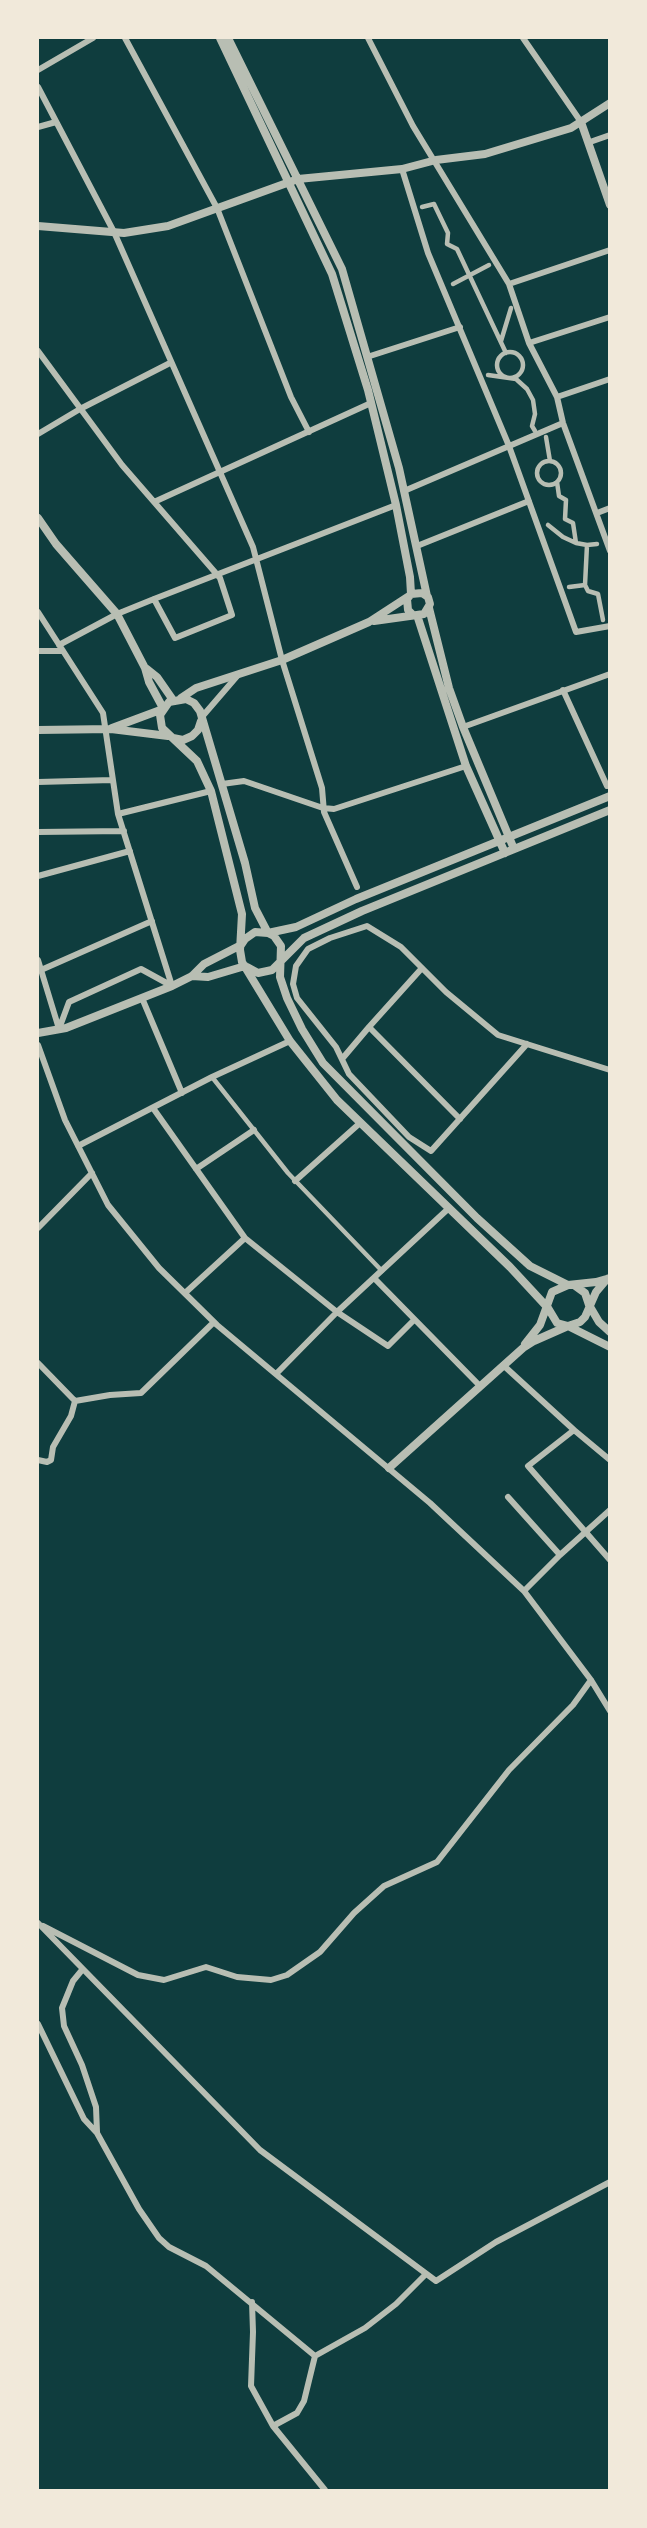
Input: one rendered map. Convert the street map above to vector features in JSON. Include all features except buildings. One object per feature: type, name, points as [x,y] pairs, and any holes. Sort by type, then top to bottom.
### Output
[{"type":"street","points":[[38,70],[93,38]]},
{"type":"street","points":[[125,38],[217,208],[291,397],[309,432]]},
{"type":"street","points":[[220,38],[332,274],[351,329],[396,505],[410,595],[406,607],[415,615],[466,766],[505,853]]},
{"type":"street","points":[[228,38],[342,269],[404,490],[449,688],[514,849]]},
{"type":"street","points":[[368,38],[413,126],[436,160],[509,284],[529,343],[557,397],[563,423],[609,551]]},
{"type":"street","points":[[524,38],[581,122],[590,142],[609,205]]},
{"type":"street","points":[[38,87],[114,232],[170,363],[221,473],[256,558],[282,660],[322,788],[322,808],[357,888]]},
{"type":"street","points":[[38,226],[124,233],[168,226],[298,179],[402,169],[436,160],[485,154],[571,128],[609,103]]},
{"type":"street","points":[[38,127],[56,122]]},
{"type":"street","points":[[590,142],[609,135]]},
{"type":"street","points":[[402,169],[428,253],[509,446],[576,632],[609,626]]},
{"type":"street","points":[[422,207],[434,204],[448,233],[447,244],[457,249],[506,353]]},
{"type":"street","points":[[509,284],[609,250]]},
{"type":"street","points":[[453,284],[489,265]]},
{"type":"street","points":[[501,341],[511,308]]},
{"type":"street","points":[[529,343],[609,317]]},
{"type":"street","points":[[367,357],[460,327]]},
{"type":"street","points":[[38,351],[122,465],[217,574],[232,615],[175,638],[154,599]]},
{"type":"street","points":[[489,375],[510,377],[521,372],[523,364],[516,353],[506,353],[498,360],[498,369],[503,375],[510,377],[527,389],[533,400],[535,414],[532,426],[535,431]]},
{"type":"street","points":[[38,434],[80,409],[170,363]]},
{"type":"street","points":[[557,397],[609,379]]},
{"type":"street","points":[[154,502],[371,403]]},
{"type":"street","points":[[404,490],[563,423]]},
{"type":"street","points":[[546,437],[550,461]]},
{"type":"street","points":[[557,482],[546,485],[538,477],[540,466],[550,461],[558,464],[561,471],[557,482],[559,496],[566,500],[565,519],[573,523],[576,543]]},
{"type":"street","points":[[417,546],[529,501]]},
{"type":"street","points":[[38,651],[61,648],[117,614],[396,505]]},
{"type":"street","points":[[597,513],[609,508]]},
{"type":"street","points":[[38,518],[56,544],[117,614],[146,668],[149,682],[163,708],[161,725],[170,737],[197,761],[211,791],[242,914],[240,956],[290,1041],[337,1101],[510,1267],[548,1308],[557,1323],[568,1326],[609,1347]]},
{"type":"street","points":[[548,525],[576,543],[597,544]]},
{"type":"street","points":[[587,545],[585,585],[588,591],[598,594],[603,620]]},
{"type":"street","points":[[569,587],[585,585]]},
{"type":"street","points":[[108,728],[163,708],[196,688],[219,679],[282,660],[369,621],[410,595],[418,592],[427,596]]},
{"type":"street","points":[[369,621],[424,614],[429,608]]},
{"type":"street","points":[[38,612],[103,713],[108,728],[112,780],[118,814],[172,986]]},
{"type":"street","points":[[146,668],[177,699],[194,703],[222,784],[255,908],[268,933],[278,941],[282,953],[280,977],[287,998],[302,1029],[323,1063],[477,1218],[530,1266],[568,1285],[574,1285],[585,1293],[599,1322],[609,1332]]},
{"type":"street","points":[[463,726],[609,674]]},
{"type":"street","points":[[38,730],[108,728],[183,740],[198,730],[201,720],[238,675]]},
{"type":"street","points":[[563,690],[607,786]]},
{"type":"street","points":[[222,784],[244,781],[322,808],[342,807],[466,766]]},
{"type":"street","points":[[38,782],[112,780]]},
{"type":"street","points":[[118,814],[211,791]]},
{"type":"street","points":[[38,1033],[59,1029],[172,986],[192,976],[204,964],[241,945],[255,932],[268,933],[296,927],[356,899],[609,796]]},
{"type":"street","points":[[245,966],[251,971],[265,973],[277,965],[304,938],[362,911],[609,810]]},
{"type":"street","points":[[38,832],[124,831]]},
{"type":"street","points":[[38,876],[130,851]]},
{"type":"street","points":[[41,970],[152,921]]},
{"type":"street","points":[[431,1151],[409,1137],[349,1074],[336,1047],[297,998],[293,984],[296,966],[308,949],[330,938],[367,926],[401,947],[498,1035],[609,1070]]},
{"type":"street","points":[[38,960],[59,1029]]},
{"type":"street","points":[[192,976],[208,977],[245,966]]},
{"type":"street","points":[[342,1059],[422,968]]},
{"type":"street","points":[[59,1029],[69,1002],[141,969],[172,986]]},
{"type":"street","points":[[142,998],[182,1093]]},
{"type":"street","points":[[369,1027],[460,1119]]},
{"type":"street","points":[[78,1146],[212,1077],[290,1041]]},
{"type":"street","points":[[422,1161],[528,1044]]},
{"type":"street","points":[[38,1045],[65,1120],[108,1205],[159,1268],[214,1322],[389,1468],[525,1592],[591,1680],[609,1711]]},
{"type":"street","points":[[212,1077],[296,1180],[382,1271]]},
{"type":"street","points":[[153,1108],[245,1238],[337,1312],[388,1346],[414,1320]]},
{"type":"street","points":[[296,1180],[360,1122]]},
{"type":"street","points":[[196,1169],[254,1130]]},
{"type":"street","points":[[38,1228],[92,1173]]},
{"type":"street","points":[[276,1374],[337,1312],[449,1208]]},
{"type":"street","points":[[185,1293],[245,1238]]},
{"type":"street","points":[[374,1278],[480,1386]]},
{"type":"street","points":[[389,1468],[523,1348],[540,1325],[552,1292],[568,1285],[587,1284],[608,1278]]},
{"type":"street","points":[[523,1348],[580,1322],[608,1278]]},
{"type":"street","points":[[75,1401],[141,1393],[214,1322]]},
{"type":"street","points":[[38,1363],[75,1401]]},
{"type":"street","points":[[503,1365],[609,1460]]},
{"type":"street","points":[[38,1460],[47,1462],[51,1460],[53,1447],[71,1416],[75,1401]]},
{"type":"street","points":[[574,1430],[528,1466],[609,1560]]},
{"type":"street","points":[[508,1497],[560,1555]]},
{"type":"street","points":[[525,1592],[560,1555],[609,1510]]},
{"type":"street","points":[[38,1923],[138,1976],[164,1980],[206,1967],[249,1978],[271,1980],[287,1975],[320,1952],[354,1913],[384,1886],[437,1862],[509,1770],[573,1705],[591,1680]]},
{"type":"street","points":[[38,1923],[260,2150],[436,2281],[496,2242],[609,2182]]},
{"type":"street","points":[[82,1970],[73,1981],[62,2008],[64,2026],[96,2107],[97,2133]]},
{"type":"street","points":[[38,2024],[84,2119],[97,2133],[139,2209],[159,2238],[169,2247],[206,2266],[315,2356]]},
{"type":"street","points":[[273,2426],[297,2413],[304,2402],[315,2356],[365,2328],[396,2304],[426,2274]]},
{"type":"street","points":[[252,2302],[254,2332],[251,2386],[273,2426],[325,2490]]}]
